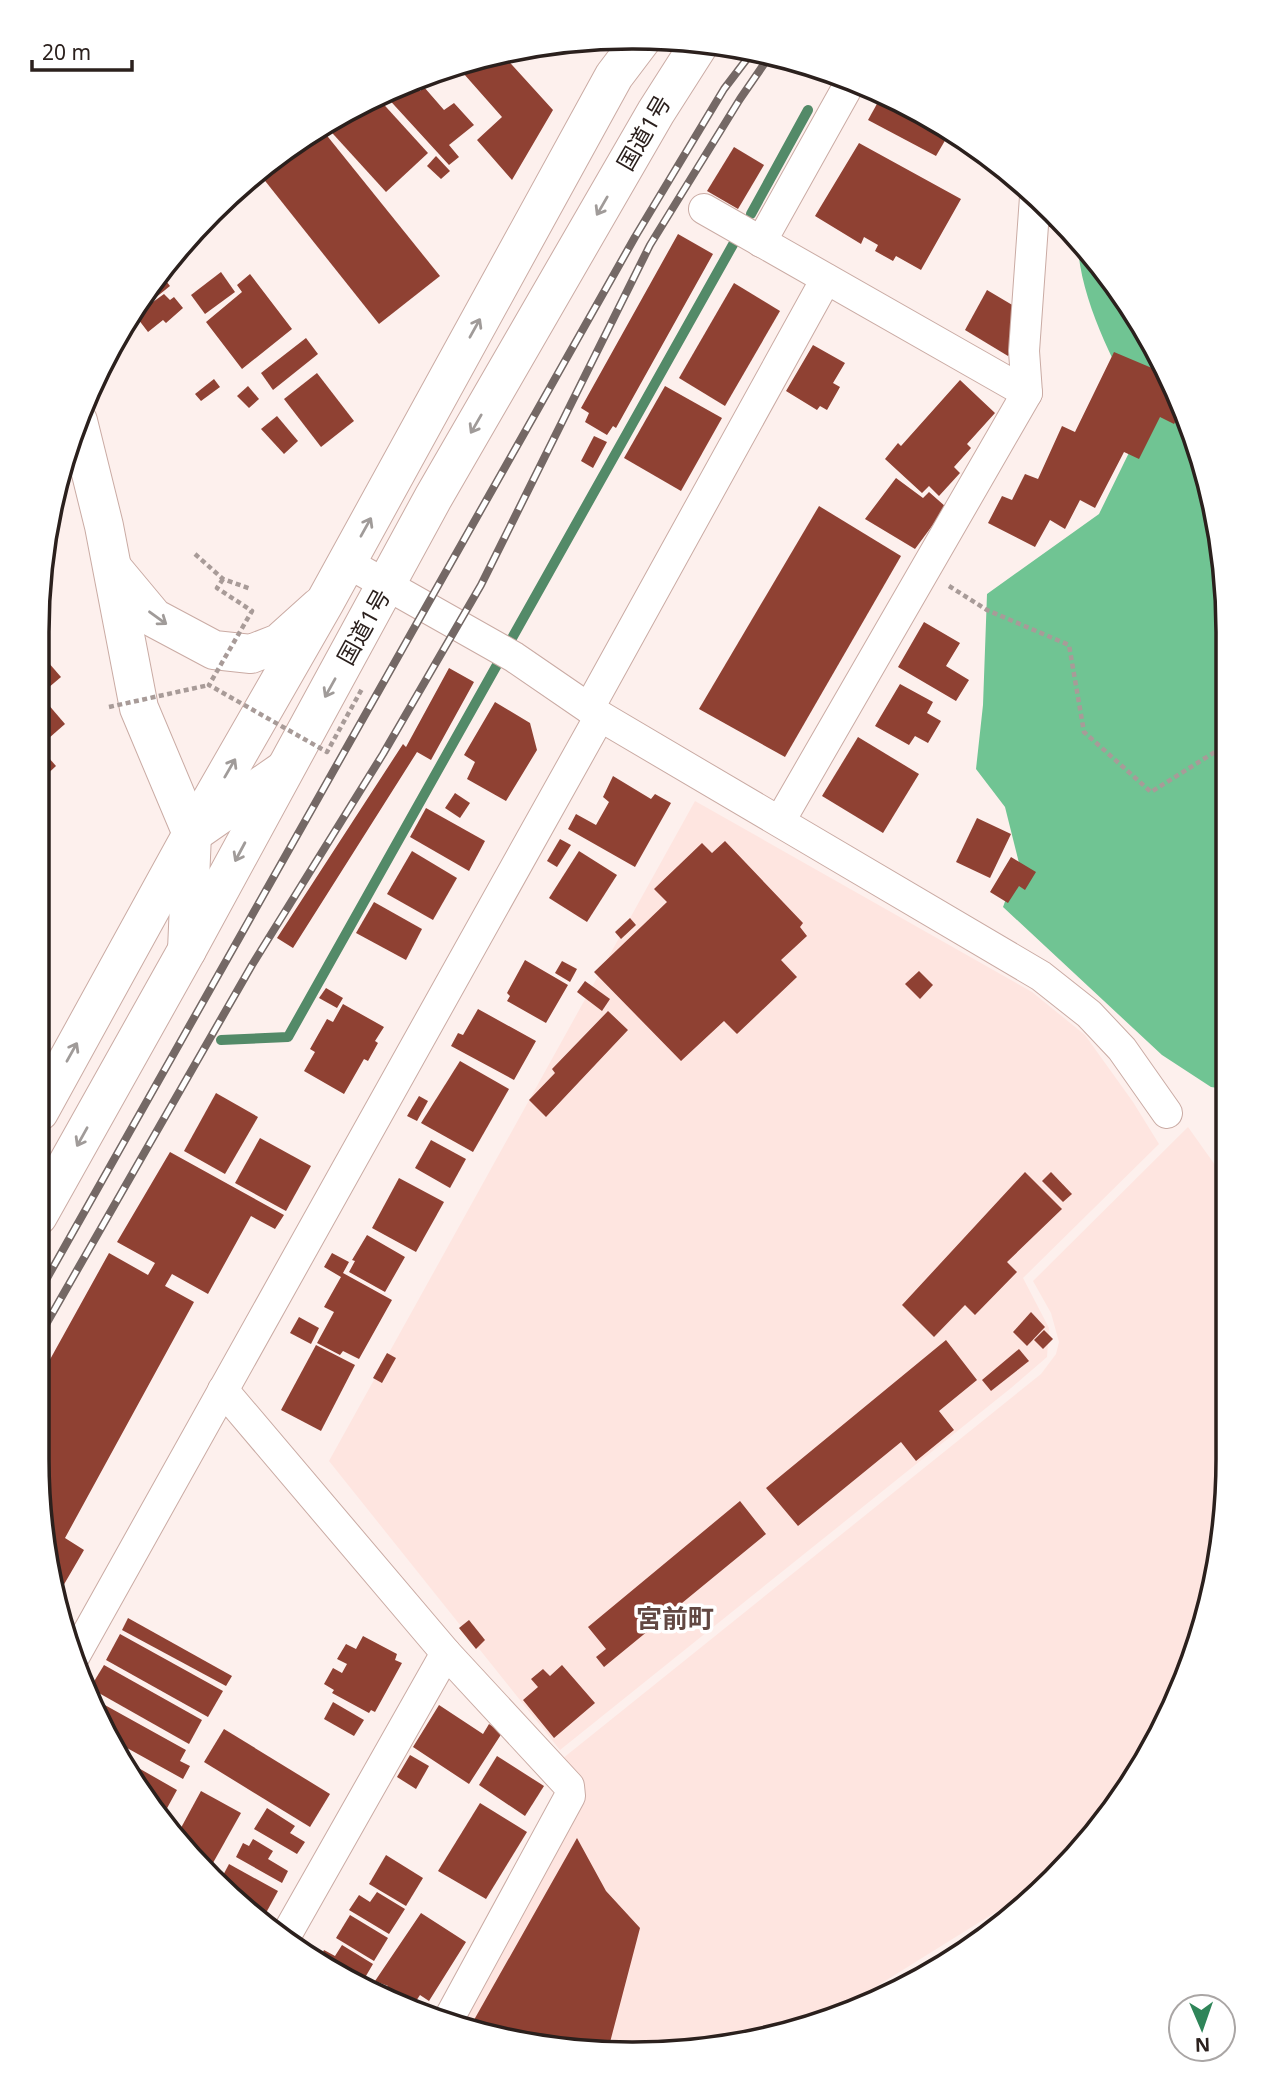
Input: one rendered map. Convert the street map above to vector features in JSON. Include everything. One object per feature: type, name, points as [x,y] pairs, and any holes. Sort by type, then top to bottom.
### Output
[{"type":"main road","name":"国道1号","points":[[49,1094],[192,834],[325,602],[614,76],[634,49]]},
{"type":"main road","name":"国道1号","points":[[49,1196],[187,950],[433,498],[656,112],[694,52]]},
{"type":"main road","points":[[82,439],[112,568],[139,708],[192,834],[187,950]]},
{"type":"main road","points":[[112,568],[155,618],[214,650],[251,654],[279,643],[325,602]]},
{"type":"main road","points":[[192,834],[284,770]]},
{"type":"street","points":[[761,242],[846,89]]},
{"type":"street","points":[[704,209],[1027,393]]},
{"type":"street","points":[[780,821],[1027,393],[1024,351],[1034,210]]},
{"type":"street","points":[[80,1647],[595,712],[826,279]]},
{"type":"street","points":[[346,562],[514,657],[595,712],[1051,984],[1089,1014],[1122,1049],[1167,1113]]},
{"type":"street","points":[[223,1390],[446,1653],[569,1786],[570,1796],[452,2013]]},
{"type":"street","points":[[289,1930],[446,1653]]},
{"type":"path","points":[[195,554],[223,579],[251,589]]},
{"type":"path","points":[[925,570],[987,610],[1069,645],[1084,732],[1151,792],[1216,751]]},
{"type":"path","points":[[209,685],[252,611],[217,588],[223,579]]},
{"type":"path","points":[[109,707],[209,685],[327,752],[363,687]]},
{"type":"shaded area","points":[[695,801],[1032,992],[1085,1035],[1159,1144],[1023,1278],[1049,1328],[1047,1357],[560,1750],[329,1461]]},
{"type":"shaded area","points":[[1188,1127],[1216,1166],[1216,1458],[1211,1535],[1196,1610],[1172,1682],[1138,1750],[1095,1814],[1045,1871],[1008,1904],[863,1995],[820,2011],[746,2031],[671,2041],[632,2042],[556,2037],[467,2018],[582,1805],[562,1759],[1041,1374],[1056,1354],[1059,1342],[1051,1313],[1033,1281]]},
{"type":"green space","points":[[1080,258],[1118,308],[1156,374],[1185,445],[1205,519],[1215,594],[1216,632],[1216,1088],[1162,1055],[1003,907],[1019,863],[1005,807],[976,769],[983,705],[987,594],[1099,514],[1144,422],[1092,310]]},
{"type":"building","points":[[510,62],[553,110],[512,180],[477,140],[502,117],[464,74]]},
{"type":"building","points":[[424,87],[444,110],[454,103],[474,125],[449,145],[459,157],[449,165],[391,101]]},
{"type":"building","points":[[878,103],[945,140],[936,156],[868,120]]},
{"type":"building","points":[[384,105],[428,153],[386,192],[332,133]]},
{"type":"building","points":[[327,136],[440,276],[379,324],[265,180]]},
{"type":"building","points":[[859,143],[961,199],[921,270],[896,256],[893,261],[875,251],[878,245],[864,237],[861,244],[815,216]]},
{"type":"building","points":[[734,147],[764,165],[738,209],[707,191]]},
{"type":"building","points":[[436,156],[450,171],[441,179],[427,166]]},
{"type":"building","points":[[678,234],[713,254],[616,428],[613,426],[607,435],[585,422],[589,413],[581,408]]},
{"type":"building","points":[[221,272],[235,292],[205,314],[191,295]]},
{"type":"building","points":[[250,274],[292,329],[242,369],[206,322],[242,292],[237,285]]},
{"type":"building","points":[[167,282],[170,286],[153,299]]},
{"type":"building","points":[[734,283],[780,311],[725,406],[679,378]]},
{"type":"building","points":[[987,290],[1014,306],[1012,350],[1008,356],[965,330]]},
{"type":"building","points":[[164,294],[170,300],[174,297],[183,308],[166,323],[163,320],[148,332],[139,321],[150,304]]},
{"type":"building","points":[[306,338],[318,354],[273,390],[261,373]]},
{"type":"building","points":[[813,345],[845,363],[833,383],[840,387],[827,410],[820,406],[817,410],[786,391]]},
{"type":"building","points":[[1114,352],[1153,368],[1176,421],[1174,424],[1160,417],[1139,459],[1124,452],[1095,508],[1080,500],[1065,529],[1050,520],[1035,547],[988,523],[1002,496],[1012,500],[1025,474],[1038,479],[1062,426],[1075,432]]},
{"type":"building","points":[[317,373],[354,421],[321,447],[284,399]]},
{"type":"building","points":[[214,379],[220,387],[201,401],[195,394]]},
{"type":"building","points":[[960,380],[995,413],[967,444],[971,448],[954,467],[960,473],[939,496],[929,486],[922,493],[885,459],[898,443],[901,446]]},
{"type":"building","points":[[248,386],[259,399],[249,408],[237,396]]},
{"type":"building","points":[[665,386],[722,418],[681,491],[624,458]]},
{"type":"building","points":[[277,416],[298,441],[284,454],[261,429]]},
{"type":"building","points":[[594,436],[607,442],[593,468],[581,461]]},
{"type":"building","points":[[896,478],[923,498],[929,492],[946,507],[915,549],[865,519]]},
{"type":"building","points":[[819,506],[901,556],[785,757],[699,709]]},
{"type":"building","points":[[924,622],[960,643],[946,666],[969,680],[956,701],[898,667]]},
{"type":"building","points":[[49,663],[61,677],[49,687]]},
{"type":"building","points":[[449,668],[474,682],[431,760],[417,752],[293,948],[277,938],[403,744],[406,747]]},
{"type":"building","points":[[900,684],[933,702],[927,713],[941,721],[928,743],[915,736],[909,745],[875,726]]},
{"type":"building","points":[[495,702],[530,723],[537,750],[506,801],[467,779],[475,762],[464,755]]},
{"type":"building","points":[[49,705],[65,724],[49,738]]},
{"type":"building","points":[[858,737],[919,774],[883,833],[822,796]]},
{"type":"building","points":[[49,758],[56,766],[49,773]]},
{"type":"building","points":[[613,776],[651,799],[655,794],[671,803],[635,867],[568,829],[576,814],[596,825],[609,802],[603,797]]},
{"type":"building","points":[[455,793],[470,803],[460,818],[445,808]]},
{"type":"building","points":[[426,808],[485,841],[469,871],[410,837]]},
{"type":"building","points":[[977,818],[1011,834],[990,878],[956,862]]},
{"type":"building","points":[[560,839],[571,845],[557,867],[547,861]]},
{"type":"building","points":[[725,841],[803,923],[800,927],[807,936],[781,960],[797,977],[737,1034],[724,1021],[681,1061],[594,972],[667,902],[654,889],[702,843],[712,853]]},
{"type":"building","points":[[412,851],[457,878],[433,920],[387,894]]},
{"type":"building","points":[[579,851],[617,875],[587,922],[549,898]]},
{"type":"building","points":[[1011,857],[1036,872],[1025,890],[1019,886],[1008,903],[990,892]]},
{"type":"building","points":[[374,902],[422,929],[406,960],[356,933]]},
{"type":"building","points":[[630,918],[636,925],[621,939],[615,932]]},
{"type":"building","points":[[525,960],[568,985],[546,1023],[507,1001],[510,996],[507,993]]},
{"type":"building","points":[[562,961],[577,969],[570,982],[555,973]]},
{"type":"building","points":[[919,971],[933,985],[920,999],[905,984]]},
{"type":"building","points":[[585,981],[610,999],[602,1011],[577,992]]},
{"type":"building","points":[[326,988],[343,998],[337,1008],[319,998]]},
{"type":"building","points":[[343,1004],[384,1027],[375,1041],[378,1043],[368,1061],[364,1059],[344,1094],[304,1071],[315,1052],[310,1049],[327,1019],[333,1022]]},
{"type":"building","points":[[478,1009],[536,1041],[514,1080],[451,1046],[458,1033],[463,1035]]},
{"type":"building","points":[[608,1011],[628,1030],[546,1117],[529,1100],[555,1073],[552,1069]]},
{"type":"building","points":[[460,1061],[509,1089],[473,1152],[421,1123]]},
{"type":"building","points":[[216,1093],[258,1117],[225,1174],[184,1151]]},
{"type":"building","points":[[419,1096],[428,1101],[417,1121],[407,1116]]},
{"type":"building","points":[[260,1138],[311,1166],[286,1211],[235,1183]]},
{"type":"building","points":[[431,1140],[466,1159],[450,1188],[415,1168]]},
{"type":"building","points":[[170,1152],[284,1215],[275,1229],[251,1216],[208,1294],[172,1274],[165,1286],[194,1302],[65,1538],[84,1550],[63,1586],[50,1497],[49,1361],[109,1253],[148,1275],[155,1263],[117,1242]]},
{"type":"building","points":[[1025,1172],[1062,1209],[1007,1262],[1017,1272],[975,1315],[965,1305],[934,1337],[902,1305]]},
{"type":"building","points":[[1051,1172],[1072,1194],[1063,1202],[1042,1181]]},
{"type":"building","points":[[399,1178],[444,1202],[416,1252],[372,1228]]},
{"type":"building","points":[[367,1235],[405,1257],[385,1292],[349,1272],[355,1261],[352,1260]]},
{"type":"building","points":[[332,1253],[349,1262],[343,1273],[392,1300],[359,1359],[343,1351],[340,1355],[317,1343],[334,1312],[324,1307],[341,1277],[324,1267]]},
{"type":"building","points":[[1031,1312],[1045,1327],[1027,1346],[1013,1332]]},
{"type":"building","points":[[299,1317],[319,1328],[311,1344],[290,1333]]},
{"type":"building","points":[[1044,1330],[1053,1339],[1043,1349],[1034,1340]]},
{"type":"building","points":[[946,1340],[977,1380],[939,1411],[954,1430],[916,1461],[901,1442],[798,1526],[766,1488]]},
{"type":"building","points":[[316,1345],[355,1365],[321,1431],[281,1410]]},
{"type":"building","points":[[1019,1349],[1029,1361],[991,1391],[982,1380]]},
{"type":"building","points":[[387,1353],[396,1358],[382,1383],[373,1378]]},
{"type":"building","points":[[740,1501],[766,1534],[604,1667],[596,1657],[606,1649],[588,1627]]},
{"type":"building","points":[[128,1618],[232,1676],[226,1686],[122,1630]]},
{"type":"building","points":[[469,1620],[485,1640],[476,1649],[459,1628]]},
{"type":"building","points":[[120,1634],[223,1691],[208,1717],[106,1660]]},
{"type":"building","points":[[363,1636],[397,1654],[395,1660],[402,1663],[375,1712],[371,1710],[369,1713],[332,1693],[334,1690],[324,1684],[333,1668],[342,1673],[347,1664],[337,1659],[346,1644],[356,1649]]},
{"type":"building","points":[[104,1665],[202,1720],[189,1744],[98,1692],[93,1683]]},
{"type":"building","points":[[562,1665],[595,1703],[554,1738],[523,1700],[538,1687],[531,1679],[543,1669],[550,1676]]},
{"type":"building","points":[[333,1702],[364,1720],[354,1736],[324,1719]]},
{"type":"building","points":[[103,1704],[186,1750],[180,1761],[190,1766],[183,1779],[125,1747]]},
{"type":"building","points":[[439,1705],[483,1734],[489,1724],[502,1733],[469,1784],[413,1747]]},
{"type":"building","points":[[224,1729],[330,1794],[310,1827],[204,1762]]},
{"type":"building","points":[[410,1755],[429,1766],[416,1789],[397,1777]]},
{"type":"building","points":[[497,1756],[544,1786],[525,1816],[479,1785]]},
{"type":"building","points":[[138,1767],[177,1790],[166,1809]]},
{"type":"building","points":[[201,1791],[241,1813],[213,1863],[181,1827]]},
{"type":"building","points":[[480,1803],[527,1832],[486,1899],[438,1871]]},
{"type":"building","points":[[267,1808],[295,1826],[290,1833],[305,1842],[297,1854],[254,1829]]},
{"type":"building","points":[[577,1838],[606,1891],[640,1928],[610,2041],[556,2037],[474,2020]]},
{"type":"building","points":[[253,1839],[273,1851],[268,1859],[288,1871],[282,1883],[236,1857],[243,1843],[249,1846]]},
{"type":"building","points":[[386,1855],[423,1878],[406,1906],[369,1884]]},
{"type":"building","points":[[229,1864],[278,1891],[266,1912],[248,1897],[224,1874]]},
{"type":"building","points":[[377,1892],[405,1909],[389,1934],[349,1910],[359,1895],[370,1902]]},
{"type":"building","points":[[421,1913],[466,1942],[429,2001],[420,1995],[416,2001],[409,1998],[375,1981]]},
{"type":"building","points":[[350,1915],[388,1938],[374,1961],[336,1938]]},
{"type":"building","points":[[342,1945],[373,1964],[365,1977],[323,1953],[324,1950],[335,1956]]},
{"type":"waterway","points":[[751,214],[808,110]]},
{"type":"waterway","points":[[221,1040],[288,1037],[735,241]]},
{"type":"railway","points":[[49,1275],[635,237],[724,89],[746,60]]},
{"type":"railway","points":[[49,1319],[252,965],[383,754],[481,585],[650,245],[764,64]]},
{"type":"district","name":"宮前町","points":[[675,1619]]}]
